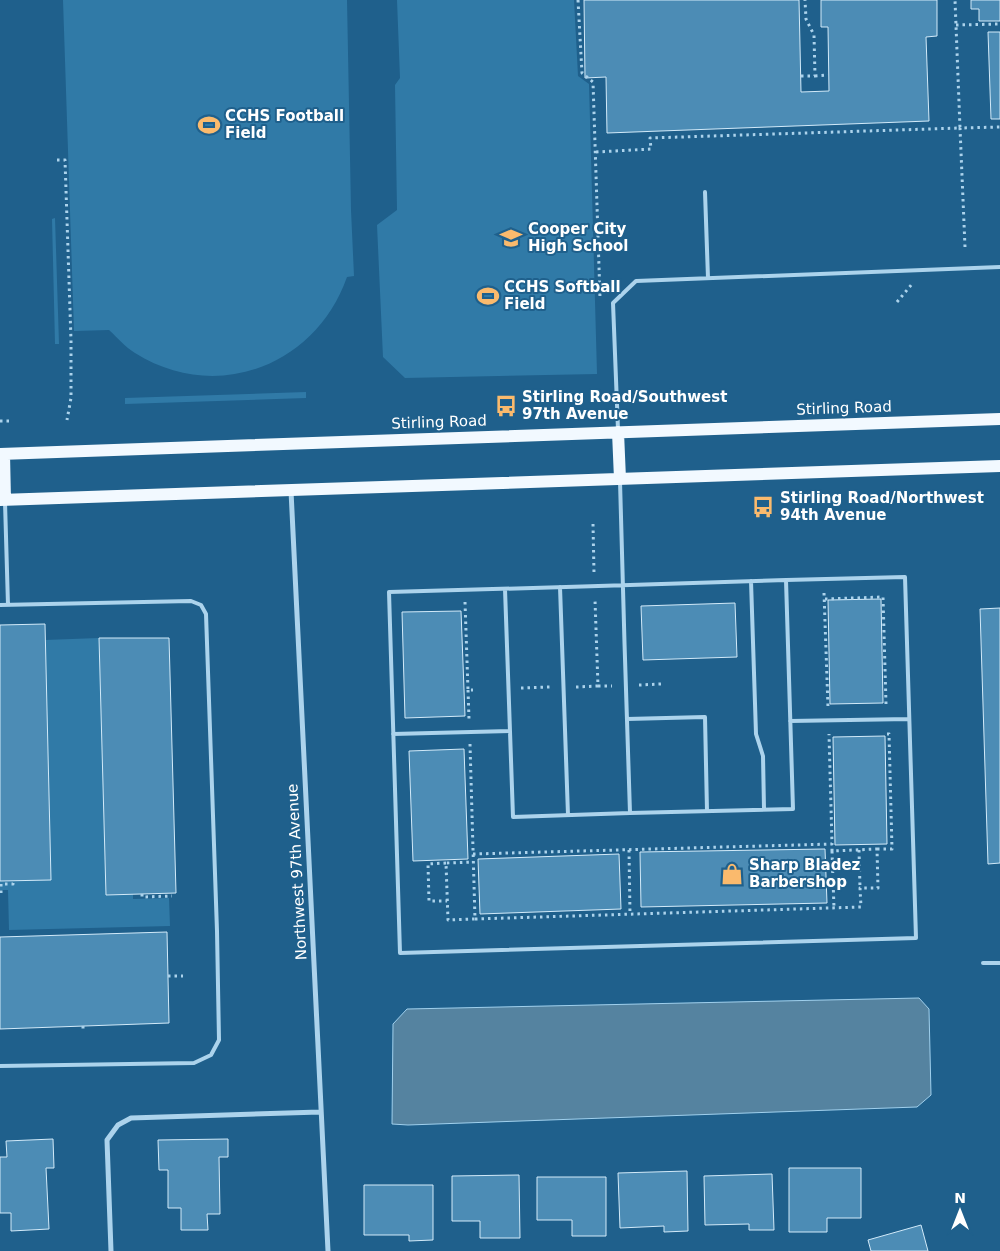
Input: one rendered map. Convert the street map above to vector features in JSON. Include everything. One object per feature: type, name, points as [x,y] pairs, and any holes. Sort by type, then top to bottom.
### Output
[{"type":"main road","name":"Stirling Road","points":[[2,454],[1000,419]]},
{"type":"main road","points":[[618,432],[620,479]]},
{"type":"main road","points":[[2,454],[2,500],[1000,466]]},
{"type":"street","name":"Northwest 97th Avenue","points":[[291,491],[328,1251]]},
{"type":"street","points":[[111,1251],[107,1140],[118,1125],[131,1118],[320,1112]]},
{"type":"lane","points":[[705,192],[708,278]]},
{"type":"lane","points":[[618,432],[613,304],[636,281],[1000,267]]},
{"type":"lane","points":[[620,479],[630,813]]},
{"type":"lane","points":[[2,500],[8,605]]},
{"type":"lane","points":[[905,577],[916,938],[400,954],[389,592],[751,581],[905,577]]},
{"type":"lane","points":[[505,589],[513,817],[707,811],[793,808],[786,580]]},
{"type":"lane","points":[[751,581],[756,734],[763,756],[764,809]]},
{"type":"lane","points":[[560,587],[568,815]]},
{"type":"lane","points":[[0,605],[191,601],[201,605],[206,614],[220,1040],[212,1055],[194,1063],[0,1066]]},
{"type":"lane","points":[[627,719],[705,717],[707,811]]},
{"type":"lane","points":[[790,721],[909,719]]},
{"type":"lane","points":[[393,734],[510,731]]},
{"type":"lane","points":[[982,963],[1000,963]]},
{"type":"path","points":[[578,0],[582,73],[593,82],[600,301]]},
{"type":"path","points":[[805,0],[806,18],[814,35],[815,76]]},
{"type":"path","points":[[955,0],[965,247]]},
{"type":"path","points":[[956,26],[1000,24]]},
{"type":"path","points":[[801,76],[828,75]]},
{"type":"path","points":[[596,152],[651,149],[650,138],[1000,127]]},
{"type":"path","points":[[56,160],[64,160],[71,340],[71,398],[67,420]]},
{"type":"path","points":[[897,302],[912,284]]},
{"type":"path","points":[[0,421],[13,421]]},
{"type":"path","points":[[593,524],[594,573]]},
{"type":"path","points":[[465,590],[470,690],[469,719]]},
{"type":"path","points":[[824,593],[828,707],[837,706]]},
{"type":"path","points":[[825,599],[883,597],[886,704],[877,704]]},
{"type":"path","points":[[595,600],[598,686]]},
{"type":"path","points":[[638,685],[661,684]]},
{"type":"path","points":[[576,687],[612,686]]},
{"type":"path","points":[[521,688],[550,688]]},
{"type":"path","points":[[834,908],[829,734],[837,735]]},
{"type":"path","points":[[832,851],[892,849],[889,734],[880,734]]},
{"type":"path","points":[[470,743],[475,919]]},
{"type":"path","points":[[473,854],[832,844]]},
{"type":"path","points":[[860,888],[878,888],[877,849]]},
{"type":"path","points":[[629,850],[630,914]]},
{"type":"path","points":[[446,863],[448,920],[834,908],[861,907],[859,850]]},
{"type":"path","points":[[447,901],[429,901],[428,864],[473,862]]},
{"type":"path","points":[[2,893],[1,884],[13,884],[13,881]]},
{"type":"path","points":[[142,894],[142,897],[172,896]]},
{"type":"path","points":[[168,976],[183,976]]},
{"type":"shaded area","points":[[63,0],[347,0],[354,276],[347,277],[332,308],[312,334],[288,354],[260,368],[230,375],[198,375],[166,368],[135,353],[109,330],[74,331]]},
{"type":"shaded area","points":[[397,0],[574,0],[578,76],[589,84],[597,374],[405,378],[383,357],[377,225],[397,210],[395,85],[400,78]]},
{"type":"shaded area","points":[[55,218],[59,344],[55,344],[52,219]]},
{"type":"shaded area","points":[[306,392],[306,398],[125,404],[125,398]]},
{"type":"shaded area","points":[[99,638],[106,895],[133,894],[133,899],[169,898],[170,926],[9,930],[8,890],[0,890],[0,881],[51,880],[45,640]]},
{"type":"shaded area","points":[[919,998],[929,1009],[931,1095],[917,1107],[408,1125],[392,1124],[393,1024],[407,1009]]},
{"type":"building","points":[[584,0],[799,0],[801,92],[829,91],[828,27],[821,27],[821,0],[937,0],[937,36],[926,37],[929,121],[607,133],[606,77],[585,78]]},
{"type":"building","points":[[971,0],[1000,0],[1000,21],[979,21],[979,9],[971,9]]},
{"type":"building","points":[[988,32],[1000,32],[1000,119],[991,119]]},
{"type":"building","points":[[881,599],[883,703],[830,704],[828,600]]},
{"type":"building","points":[[735,603],[737,657],[643,660],[641,606]]},
{"type":"building","points":[[1000,608],[1000,863],[988,864],[980,609]]},
{"type":"building","points":[[461,611],[465,716],[405,718],[402,612]]},
{"type":"building","points":[[45,624],[51,880],[0,881],[0,625]]},
{"type":"building","points":[[99,638],[169,638],[176,893],[106,895]]},
{"type":"building","points":[[885,736],[887,844],[835,845],[833,737]]},
{"type":"building","points":[[464,749],[468,859],[413,861],[409,751]]},
{"type":"building","points":[[825,849],[827,903],[641,907],[640,852]]},
{"type":"building","points":[[619,854],[621,909],[480,914],[478,859]]},
{"type":"building","points":[[167,932],[169,1023],[0,1029],[0,937]]},
{"type":"building","points":[[53,1139],[54,1168],[46,1168],[49,1229],[11,1231],[11,1213],[0,1213],[0,1157],[7,1157],[6,1141]]},
{"type":"building","points":[[228,1139],[228,1157],[219,1157],[220,1214],[207,1214],[208,1230],[181,1230],[181,1208],[168,1208],[168,1170],[159,1170],[158,1140]]},
{"type":"building","points":[[789,1168],[861,1168],[861,1218],[827,1218],[827,1232],[789,1232]]},
{"type":"building","points":[[687,1171],[688,1231],[664,1232],[664,1226],[620,1228],[618,1173]]},
{"type":"building","points":[[772,1174],[774,1230],[749,1230],[749,1224],[705,1225],[704,1176]]},
{"type":"building","points":[[519,1175],[520,1238],[480,1238],[480,1221],[452,1221],[452,1176]]},
{"type":"building","points":[[537,1177],[606,1177],[606,1236],[572,1236],[572,1220],[537,1220]]},
{"type":"building","points":[[364,1185],[433,1185],[433,1240],[409,1241],[409,1235],[364,1235]]},
{"type":"building","points":[[921,1225],[928,1251],[871,1251],[868,1240]]},
{"type":"place","name":"CCHS Football Field","points":[[209,125]]},
{"type":"place","name":"Cooper City High School","points":[[511,238]]},
{"type":"place","name":"CCHS Softball Field","points":[[488,296]]},
{"type":"place","name":"Stirling Road/Southwest 97th Avenue","points":[[506,406]]},
{"type":"place","name":"Stirling Road/Northwest 94th Avenue","points":[[763,507]]},
{"type":"place","name":"Sharp Bladez Barbershop","points":[[732,874]]}]
